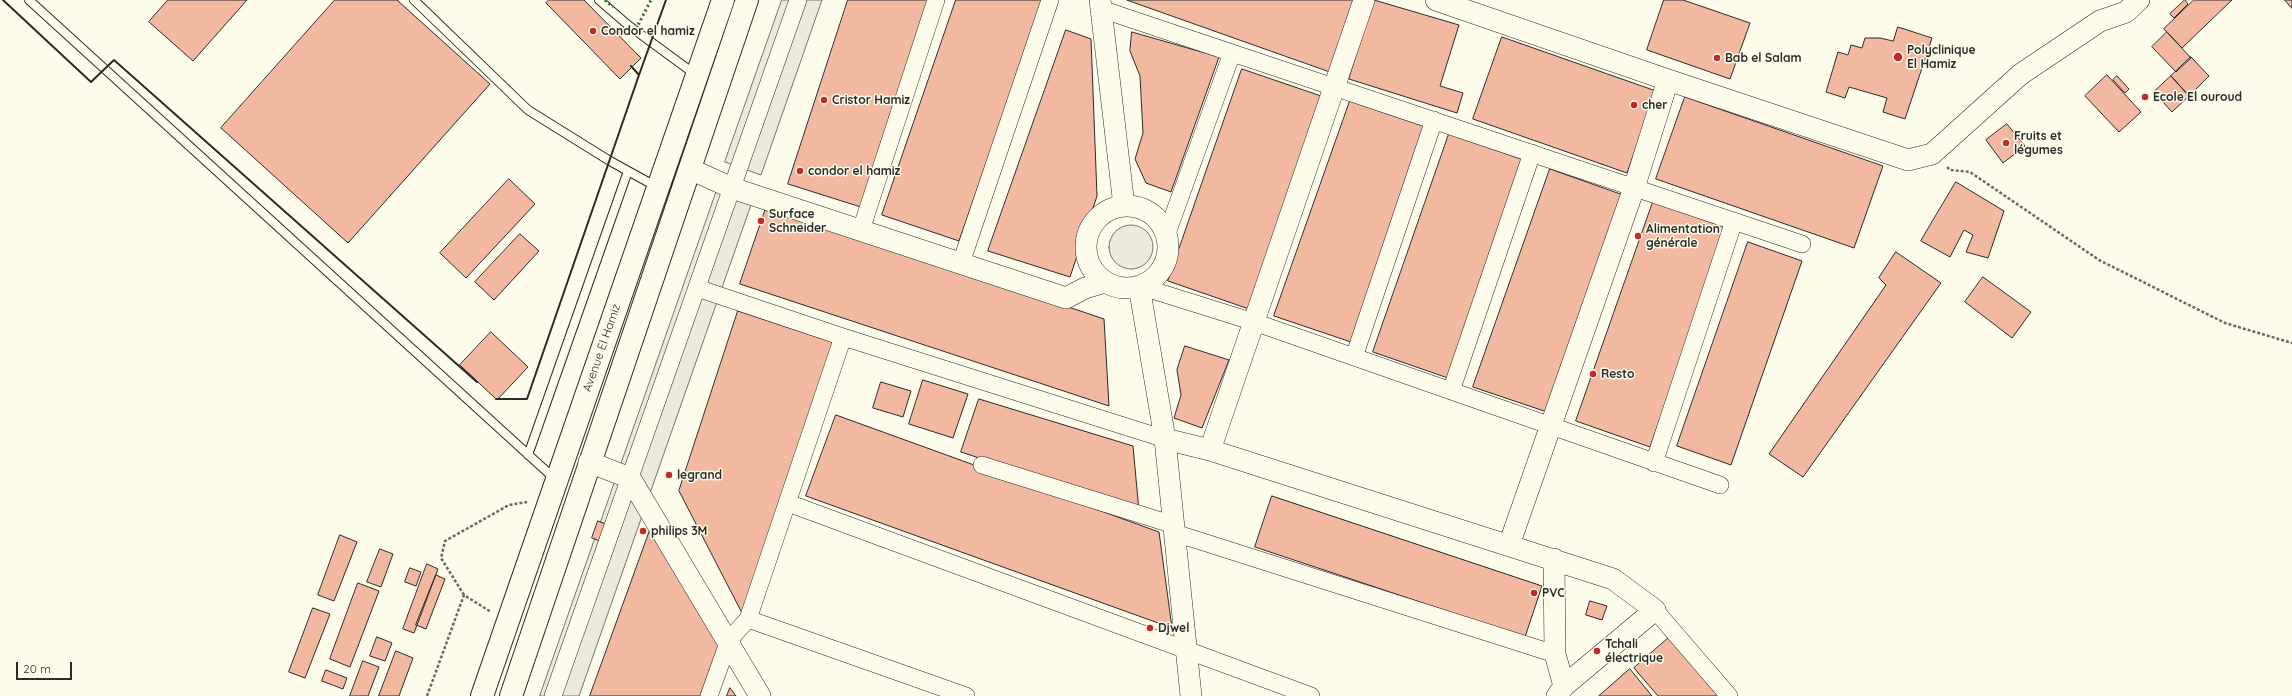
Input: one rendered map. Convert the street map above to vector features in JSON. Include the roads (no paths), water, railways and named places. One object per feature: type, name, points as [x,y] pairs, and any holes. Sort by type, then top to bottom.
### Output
[{"type":"highway","name":"Avenue El Hamiz","points":[[482,696],[552,489],[723,0]]},
{"type":"highway","points":[[511,696],[589,462],[747,0]]},
{"type":"street","points":[[553,696],[798,0]]},
{"type":"street","points":[[861,230],[936,0]]},
{"type":"street","points":[[961,263],[1050,0]]},
{"type":"street","points":[[1210,450],[1364,0]]},
{"type":"street","points":[[1436,0],[1668,80],[1908,160],[1932,154],[2021,74],[2100,21],[2126,12],[2139,0]]},
{"type":"street","points":[[2100,21],[2110,0]]},
{"type":"street","points":[[1124,206],[1101,4],[1232,53],[1802,244]]},
{"type":"street","points":[[1166,236],[1232,53]]},
{"type":"street","points":[[1509,545],[1634,188],[1668,80]]},
{"type":"street","points":[[1354,357],[1434,120]]},
{"type":"street","points":[[1451,391],[1532,153]]},
{"type":"street","points":[[690,169],[732,188],[1066,298],[1085,288],[1106,282]]},
{"type":"street","points":[[1124,206],[1135,207],[1146,211],[1162,226],[1166,236],[1167,252],[1162,267],[1152,279],[1139,286],[1127,288],[1106,282],[1094,273],[1087,260],[1086,245],[1089,230],[1097,218],[1109,210],[1124,206]]},
{"type":"street","points":[[1654,463],[1734,221]]},
{"type":"street","points":[[1139,286],[1254,322],[1720,485]]},
{"type":"street","points":[[1139,286],[1165,439],[1192,696]]},
{"type":"street","points":[[697,288],[843,337],[1165,439],[1210,450],[1614,579],[1655,610],[1729,696]]},
{"type":"street","points":[[709,696],[729,640],[748,619],[843,337]]},
{"type":"street","points":[[589,462],[630,478],[729,640],[760,696]]},
{"type":"street","points":[[982,465],[1555,654]]},
{"type":"street","points":[[788,503],[1311,696]]},
{"type":"street","points":[[1554,559],[1555,654],[1564,693],[1655,610]]},
{"type":"street","points":[[748,619],[966,696]]},
{"type":"lane","points":[[29,0],[528,455],[552,489]]},
{"type":"lane","points":[[414,0],[528,110],[658,188]]},
{"type":"lane","points":[[599,0],[628,25],[697,75]]},
{"type":"lane","points":[[528,455],[628,171]]},
{"type":"place","name":"Condor el hamiz","points":[[593,31]]},
{"type":"place","name":"Polyclinique El Hamiz","points":[[1898,57]]},
{"type":"place","name":"Bab el Salam","points":[[1717,58]]},
{"type":"place","name":"Ecole El ouroud","points":[[2145,97]]},
{"type":"place","name":"Cristor Hamiz","points":[[824,100]]},
{"type":"place","name":"cher","points":[[1634,105]]},
{"type":"place","name":"Fruits et légumes","points":[[2006,143]]},
{"type":"place","name":"condor el hamiz","points":[[800,171]]},
{"type":"place","name":"Surface Schneider","points":[[761,221]]},
{"type":"place","name":"Alimentation générale","points":[[1638,236]]},
{"type":"place","name":"Resto","points":[[1593,374]]},
{"type":"place","name":"legrand","points":[[669,475]]},
{"type":"place","name":"philips 3M","points":[[643,531]]},
{"type":"place","name":"PVC","points":[[1534,593]]},
{"type":"place","name":"Djwel","points":[[1150,628]]},
{"type":"place","name":"Tchali électrique","points":[[1597,651]]}]
